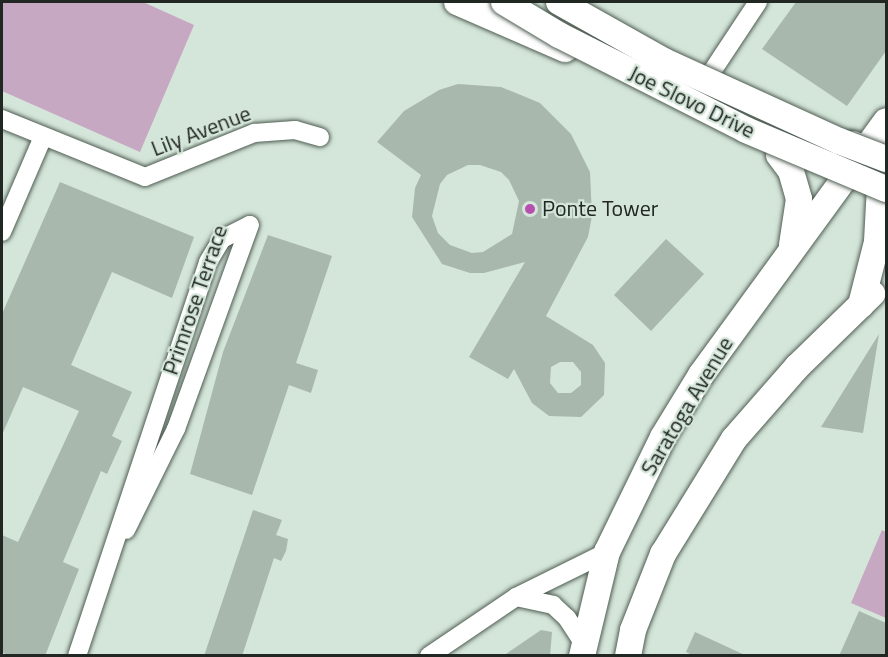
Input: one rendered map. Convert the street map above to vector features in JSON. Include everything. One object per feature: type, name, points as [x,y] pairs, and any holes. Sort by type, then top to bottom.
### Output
[{"type":"main road","points":[[457,2],[556,45],[645,92],[779,155],[884,198]]},
{"type":"main road","name":"Joe Slovo Drive","points":[[504,2],[560,35],[884,198]]},
{"type":"main road","name":"Joe Slovo Drive","points":[[559,2],[664,61],[839,141],[876,155]]},
{"type":"main road","points":[[572,2],[709,75],[876,155],[884,198],[877,242],[861,305]]},
{"type":"main road","name":"Saratoga Avenue","points":[[583,650],[607,552],[663,437],[701,375],[790,251],[843,183],[876,155],[886,121]]},
{"type":"main road","points":[[779,155],[791,171],[799,199],[790,251]]},
{"type":"main road","points":[[628,656],[633,630],[663,554],[697,494],[734,439],[797,367],[884,283]]},
{"type":"street","points":[[709,75],[758,2]]},
{"type":"street","name":"Lily Avenue","points":[[2,119],[145,177],[254,133],[295,130],[320,137]]},
{"type":"street","points":[[2,232],[43,137]]},
{"type":"street","name":"Primrose Terrace","points":[[77,656],[109,559],[208,262],[222,239],[250,225],[176,429],[146,494],[109,559]]},
{"type":"street","points":[[429,656],[516,597],[607,552]]},
{"type":"street","points":[[516,597],[553,605],[567,618],[583,650]]},
{"type":"shaded area","points":[[2,2],[143,2],[194,25],[140,152],[2,91]]},
{"type":"shaded area","points":[[882,530],[886,532],[886,618],[851,603]]},
{"type":"building","points":[[796,2],[886,2],[886,51],[847,106],[762,49]]},
{"type":"building","points":[[458,84],[501,87],[540,103],[571,134],[590,172],[592,216],[588,237],[546,316],[593,345],[605,363],[604,395],[581,417],[549,416],[532,403],[514,369],[508,379],[469,357],[525,262],[484,273],[470,273],[442,264],[412,217],[415,188],[421,175],[377,142],[404,111],[439,90]],"holes":[[[468,165],[480,165],[501,172],[509,180],[519,201],[512,234],[483,252],[472,253],[450,245],[438,233],[432,216],[440,184],[447,175]],[[560,362],[573,362],[581,372],[581,385],[571,393],[558,393],[550,383],[551,367]]]},
{"type":"building","points":[[60,182],[194,237],[172,298],[112,272],[71,365],[132,392],[112,436],[122,441],[107,474],[101,471],[63,562],[79,569],[45,656],[8,656],[2,652],[2,535],[18,542],[79,411],[23,387],[2,435],[2,314]]},
{"type":"building","points":[[268,235],[332,256],[296,363],[318,370],[311,393],[289,385],[252,495],[190,474],[223,352]]},
{"type":"building","points":[[666,239],[704,274],[651,331],[614,295]]},
{"type":"building","points":[[879,334],[863,433],[821,427]]},
{"type":"building","points":[[253,510],[282,520],[276,535],[288,539],[286,551],[281,561],[274,558],[242,656],[204,656]]},
{"type":"building","points":[[859,611],[886,623],[886,656],[839,656]]},
{"type":"building","points":[[541,630],[552,632],[550,656],[503,656]]},
{"type":"building","points":[[695,632],[747,656],[694,656],[686,652]]},
{"type":"place","name":"Ponte Tower","points":[[530,209]]}]
